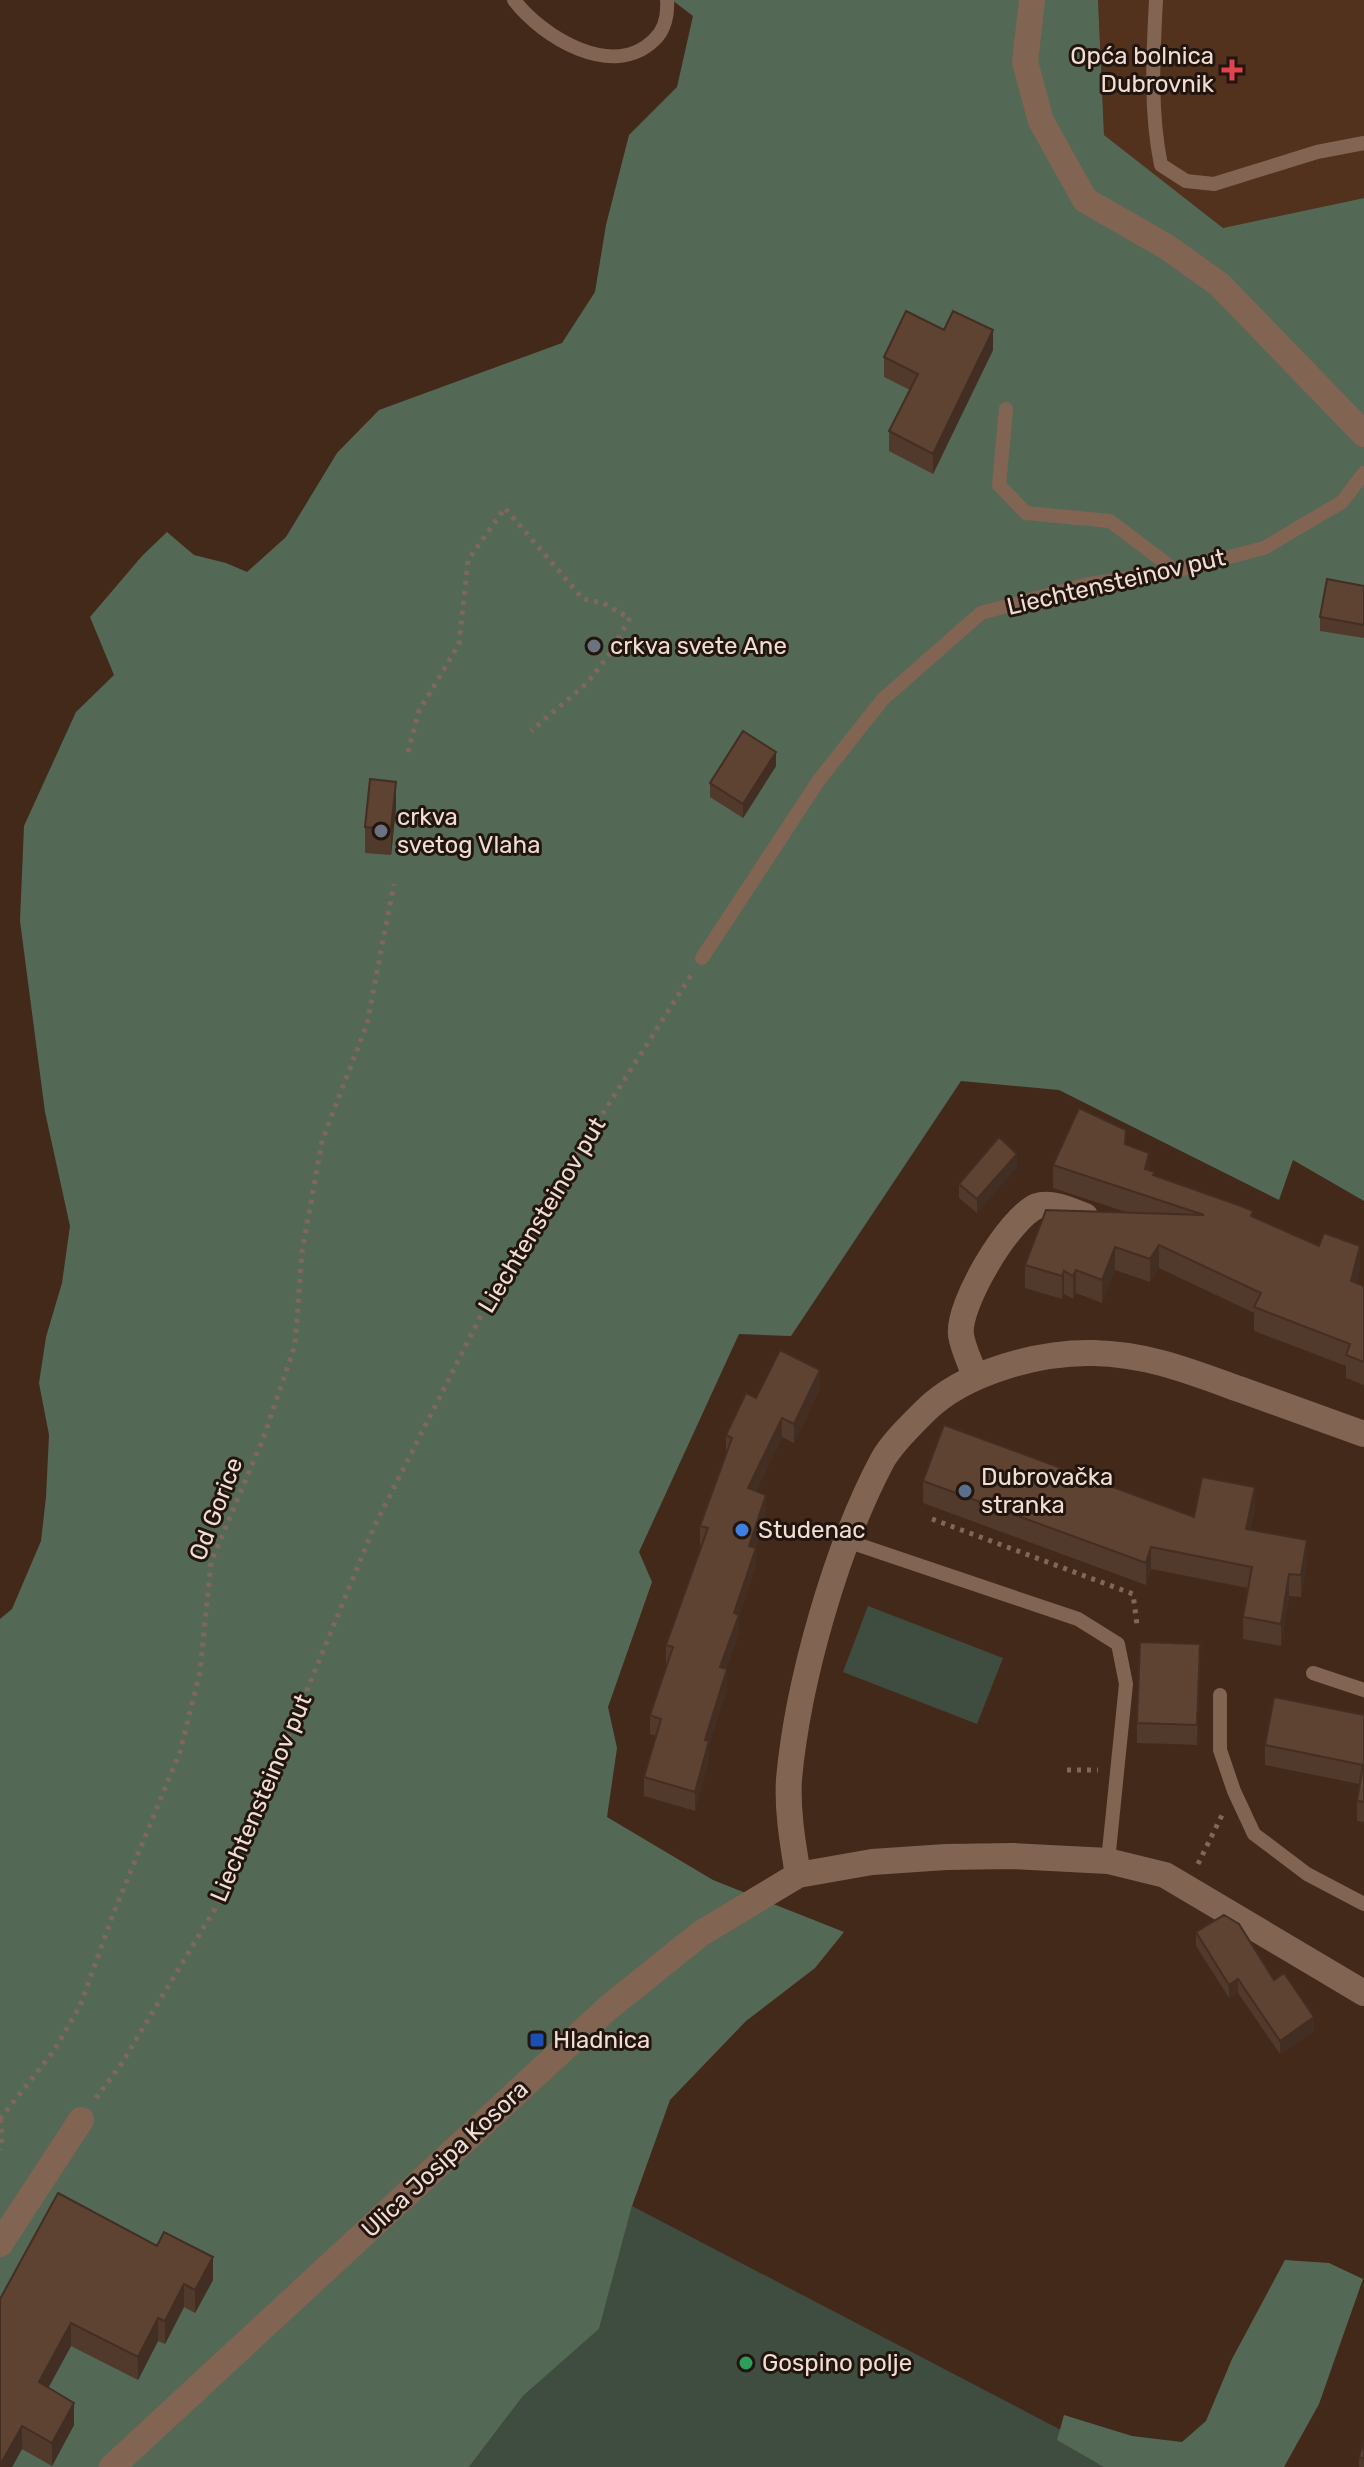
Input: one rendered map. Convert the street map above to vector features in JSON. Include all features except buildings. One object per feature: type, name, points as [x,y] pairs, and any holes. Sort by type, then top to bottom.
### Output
[{"type":"street","points":[[1032,0],[1025,62],[1041,121],[1085,200],[1167,247],[1220,285],[1364,434]]},
{"type":"street","points":[[975,1376],[960,1334],[971,1292],[994,1251],[1024,1214],[1040,1204],[1085,1216]]},
{"type":"street","points":[[798,1875],[791,1833],[793,1752],[803,1693],[822,1615],[847,1541],[883,1458],[927,1408],[975,1376],[1034,1359],[1092,1353],[1158,1360],[1364,1434]]},
{"type":"street","name":"Ulica Josipa Kosora","points":[[112,2467],[608,2008],[700,1934],[798,1875],[872,1862],[946,1857],[1012,1856],[1108,1861],[1165,1875],[1187,1886],[1364,1993]]},
{"type":"street","points":[[0,2244],[81,2120]]},
{"type":"lane","points":[[514,0],[522,10],[566,42],[595,55],[623,57],[643,51],[660,35],[668,13],[667,0]]},
{"type":"lane","points":[[1156,0],[1153,45],[1155,137],[1161,165],[1186,181],[1214,184],[1317,152],[1364,143]]},
{"type":"lane","points":[[1006,409],[999,485],[1026,513],[1110,521],[1176,571]]},
{"type":"lane","name":"Liechtensteinov put","points":[[702,958],[819,780],[883,699],[981,613],[1089,584],[1176,571],[1264,548],[1342,502],[1364,473]]},
{"type":"lane","points":[[847,1541],[1078,1619],[1118,1644],[1126,1684],[1108,1861]]},
{"type":"lane","points":[[1313,1673],[1364,1690]]},
{"type":"lane","points":[[1220,1695],[1220,1750],[1234,1791],[1254,1834],[1307,1874],[1364,1904]]},
{"type":"path","points":[[408,752],[419,711],[459,644],[468,560],[505,508],[583,599],[603,603],[630,618],[608,656],[587,683],[531,731]]},
{"type":"path","name":"Od Gorice","points":[[0,2150],[0,2119],[53,2052],[80,2006],[114,1912],[180,1752],[200,1672],[211,1562],[263,1439],[295,1345],[302,1252],[322,1141],[367,1024],[394,884]]},
{"type":"path","name":"Liechtensteinov put","points":[[81,2120],[122,2063],[222,1897],[374,1527],[508,1262],[702,958]]},
{"type":"path","points":[[932,1519],[1133,1594],[1137,1625]]},
{"type":"path","points":[[1187,1886],[1234,1791]]},
{"type":"shaded area","name":"Opća bolnica Dubrovnik","points":[[1098,0],[1364,0],[1364,198],[1223,228],[1104,135]]},
{"type":"green space","points":[[672,0],[1098,0],[1104,135],[1223,228],[1364,198],[1364,1201],[1293,1160],[1279,1200],[1059,1090],[961,1081],[791,1336],[739,1334],[639,1552],[652,1582],[608,1707],[617,1748],[607,1817],[713,1880],[844,1932],[815,1968],[746,2021],[670,2100],[632,2206],[599,2329],[523,2396],[469,2467],[0,2467],[0,1619],[12,1609],[41,1541],[49,1435],[39,1383],[46,1337],[62,1283],[70,1226],[45,1112],[20,921],[24,826],[76,712],[114,675],[90,617],[142,556],[167,532],[194,555],[247,572],[286,537],[337,453],[379,410],[562,343],[595,292],[606,225],[629,135],[677,87],[693,16]]},
{"type":"green space","points":[[868,1606],[1003,1658],[977,1724],[843,1672]]},
{"type":"green space","name":"Gospino polje","points":[[632,2206],[1132,2467],[469,2467],[523,2396],[599,2329]]},
{"type":"green space","points":[[1285,2260],[1329,2263],[1363,2279],[1319,2404],[1284,2467],[1104,2467],[1057,2440],[1064,2415],[1132,2436],[1182,2442],[1206,2421],[1232,2359]]},
{"type":"place","name":"Opća bolnica Dubrovnik","points":[[1232,70]]},
{"type":"place","name":"crkva svete Ane","points":[[594,646]]},
{"type":"place","name":"crkva svetog Vlaha","points":[[381,831]]},
{"type":"place","name":"Dubrovačka stranka","points":[[965,1491]]},
{"type":"place","name":"Studenac","points":[[742,1530]]},
{"type":"place","name":"Hladnica","points":[[537,2040]]},
{"type":"place","name":"Gospino polje","points":[[746,2363]]}]
